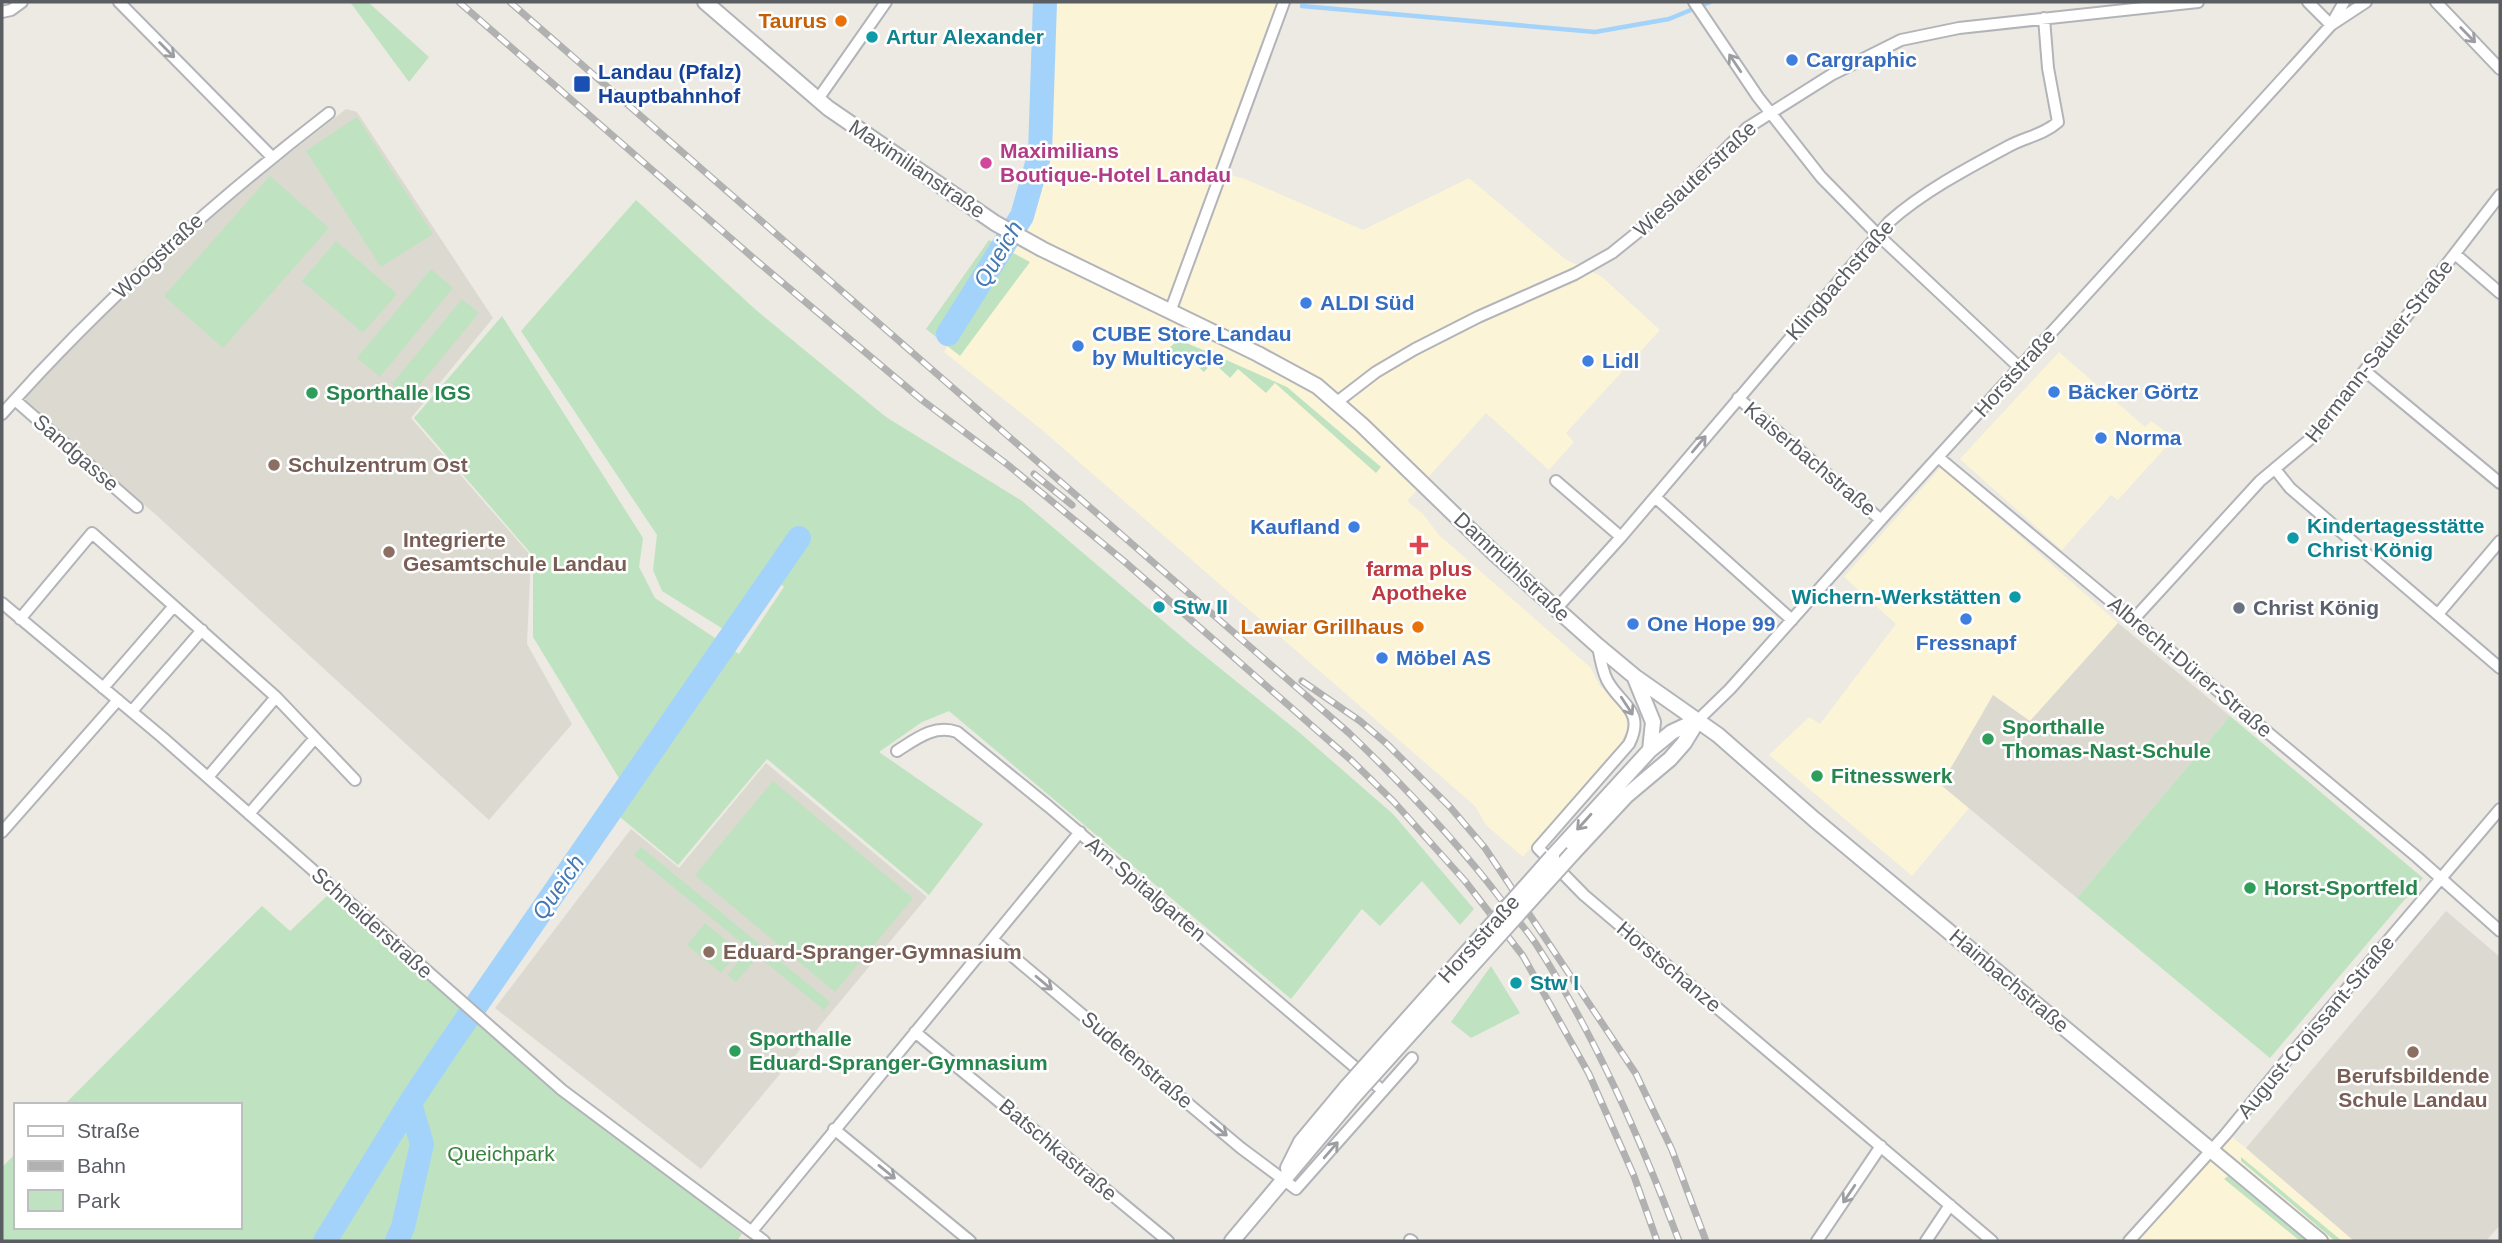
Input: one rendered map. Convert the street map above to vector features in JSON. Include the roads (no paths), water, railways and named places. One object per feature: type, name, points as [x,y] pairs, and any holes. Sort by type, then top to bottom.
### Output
[{"type":"street","points":[[2,12],[11,10],[22,2]]},
{"type":"street","points":[[119,2],[272,157]]},
{"type":"street","points":[[818,99],[886,2]]},
{"type":"street","points":[[1170,312],[1284,2]]},
{"type":"street","points":[[1694,2],[1769,113],[1821,177],[1877,234],[2020,368]]},
{"type":"street","name":"Wieslauterstraße","points":[[1337,402],[1389,363],[1478,317],[1575,274],[1612,253],[1659,215],[1747,128],[1831,75],[1901,40],[1959,28],[2198,2]]},
{"type":"street","points":[[2308,2],[2331,25]]},
{"type":"street","name":"Horststraße","points":[[1621,791],[1670,759],[1698,720],[1723,697],[2331,25],[2344,2]]},
{"type":"street","name":"Horststraße","points":[[2331,25],[2365,2]]},
{"type":"street","points":[[2436,2],[2500,69]]},
{"type":"street","name":"Maximilianstraße","points":[[712,4],[818,99],[995,223],[1042,249],[1276,363],[1317,386],[1337,402]]},
{"type":"street","name":"Klingbachstraße","points":[[1556,609],[1621,537],[1877,234],[1901,211],[1933,190],[2012,144],[2042,134],[2058,122],[2048,68],[2044,18]]},
{"type":"street","name":"Woogstraße","points":[[2,413],[74,335],[168,244],[272,157],[330,113]]},
{"type":"street","name":"Hermann-Sauter-Straße","points":[[2133,620],[2254,488],[2315,435],[2500,195]]},
{"type":"street","points":[[2455,254],[2500,293]]},
{"type":"street","points":[[2365,371],[2500,484]]},
{"type":"street","name":"Kaiserbachstraße","points":[[1738,398],[1881,520]]},
{"type":"street","name":"Sandgasse","points":[[15,400],[137,507]]},
{"type":"street","name":"Dammühlstraße","points":[[1337,402],[1494,553],[1598,646],[1634,676],[1698,720]]},
{"type":"street","name":"Albrecht-Dürer-Straße","points":[[1938,457],[2500,930]]},
{"type":"street","points":[[2275,469],[2290,488],[2500,668]]},
{"type":"street","points":[[1556,481],[1621,537]]},
{"type":"street","points":[[1655,497],[1792,620]]},
{"type":"street","points":[[20,619],[92,533],[276,697],[355,780]]},
{"type":"street","points":[[2438,614],[2500,541]]},
{"type":"street","name":"Schneiderstraße","points":[[2,603],[132,711],[484,1023],[585,1108],[764,1241]]},
{"type":"street","points":[[103,688],[174,606]]},
{"type":"street","points":[[132,711],[202,630]]},
{"type":"street","name":"Horstschanze","points":[[1598,646],[1607,680],[1632,712],[1635,729],[1629,744],[1538,848],[1595,904],[1992,1241]]},
{"type":"street","points":[[1634,676],[1651,714],[1654,729],[1650,750]]},
{"type":"street","points":[[208,777],[276,697]]},
{"type":"street","points":[[2,832],[118,700]]},
{"type":"street","name":"Horststraße","points":[[1233,1241],[1282,1180],[1301,1142],[1350,1092],[1621,791],[1650,750],[1672,732],[1698,720]]},
{"type":"street","name":"Hainbachstraße","points":[[1698,720],[2320,1241]]},
{"type":"street","name":"Am Spitalgarten","points":[[897,751],[932,730],[957,732],[1080,832],[1382,1091]]},
{"type":"street","points":[[250,814],[315,738]]},
{"type":"street","name":"August-Croissant-Straße","points":[[2129,1241],[2211,1150],[2500,810]]},
{"type":"street","points":[[752,1231],[1080,832]]},
{"type":"street","name":"Sudetenstraße","points":[[992,939],[1282,1180]]},
{"type":"street","name":"Batschkastraße","points":[[915,1032],[1168,1241]]},
{"type":"street","points":[[1282,1180],[1296,1189],[1306,1180],[1412,1058]]},
{"type":"street","points":[[834,1129],[971,1241]]},
{"type":"street","points":[[1817,1241],[1881,1146]]},
{"type":"street","points":[[1926,1241],[1950,1205]]},
{"type":"waterway","name":"Queich","points":[[948,334],[1022,216],[1040,153],[1045,2]]},
{"type":"waterway","points":[[1302,6],[1595,32],[1669,19],[1710,2]]},
{"type":"waterway","name":"Queich","points":[[325,1241],[446,1049],[799,538]]},
{"type":"waterway","points":[[397,1241],[403,1227],[422,1144],[410,1103]]},
{"type":"railway","points":[[459,2],[758,262],[922,400],[1008,465],[1125,562],[1351,760],[1394,802],[1465,881],[1523,956],[1589,1074],[1634,1176],[1657,1241]]},
{"type":"railway","points":[[510,2],[1349,733],[1410,794],[1467,857],[1524,928],[1558,979],[1615,1089],[1649,1164],[1679,1241]]},
{"type":"railway","points":[[1034,474],[1072,505]]},
{"type":"railway","points":[[1302,681],[1360,721],[1387,744],[1450,807],[1485,848],[1636,1074],[1672,1150],[1706,1241]]},
{"type":"place","name":"Taurus","points":[[841,21]]},
{"type":"place","name":"Artur Alexander","points":[[872,37]]},
{"type":"place","name":"Cargraphic","points":[[1792,60]]},
{"type":"place","name":"Landau (Pfalz) Hauptbahnhof","points":[[582,84]]},
{"type":"place","name":"Maximilians Boutique-Hotel Landau","points":[[986,163]]},
{"type":"place","name":"ALDI Süd","points":[[1306,303]]},
{"type":"place","name":"CUBE Store Landau by Multicycle","points":[[1078,346]]},
{"type":"place","name":"Lidl","points":[[1588,361]]},
{"type":"place","name":"Bäcker Görtz","points":[[2054,392]]},
{"type":"place","name":"Sporthalle IGS","points":[[312,393]]},
{"type":"place","name":"Norma","points":[[2101,438]]},
{"type":"place","name":"Schulzentrum Ost","points":[[274,465]]},
{"type":"place","name":"Kaufland","points":[[1354,527]]},
{"type":"place","name":"Kindertagesstätte Christ König","points":[[2293,538]]},
{"type":"place","name":"farma plus Apotheke","points":[[1419,545]]},
{"type":"place","name":"Integrierte Gesamtschule Landau","points":[[389,552]]},
{"type":"place","name":"Wichern-Werkstätten","points":[[2015,597]]},
{"type":"place","name":"Stw II","points":[[1159,607]]},
{"type":"place","name":"Christ König","points":[[2239,608]]},
{"type":"place","name":"Fressnapf","points":[[1966,619]]},
{"type":"place","name":"One Hope 99","points":[[1633,624]]},
{"type":"place","name":"Lawiar Grillhaus","points":[[1418,627]]},
{"type":"place","name":"Möbel AS","points":[[1382,658]]},
{"type":"place","name":"Sporthalle Thomas-Nast-Schule","points":[[1988,739]]},
{"type":"place","name":"Fitnesswerk","points":[[1817,776]]},
{"type":"place","name":"Horst-Sportfeld","points":[[2250,888]]},
{"type":"place","name":"Eduard-Spranger-Gymnasium","points":[[709,952]]},
{"type":"place","name":"Stw I","points":[[1516,983]]},
{"type":"place","name":"Sporthalle Eduard-Spranger-Gymnasium","points":[[735,1051]]},
{"type":"place","name":"Berufsbildende Schule Landau","points":[[2413,1052]]},
{"type":"park label","name":"Queichpark","points":[[501,1154]]}]
